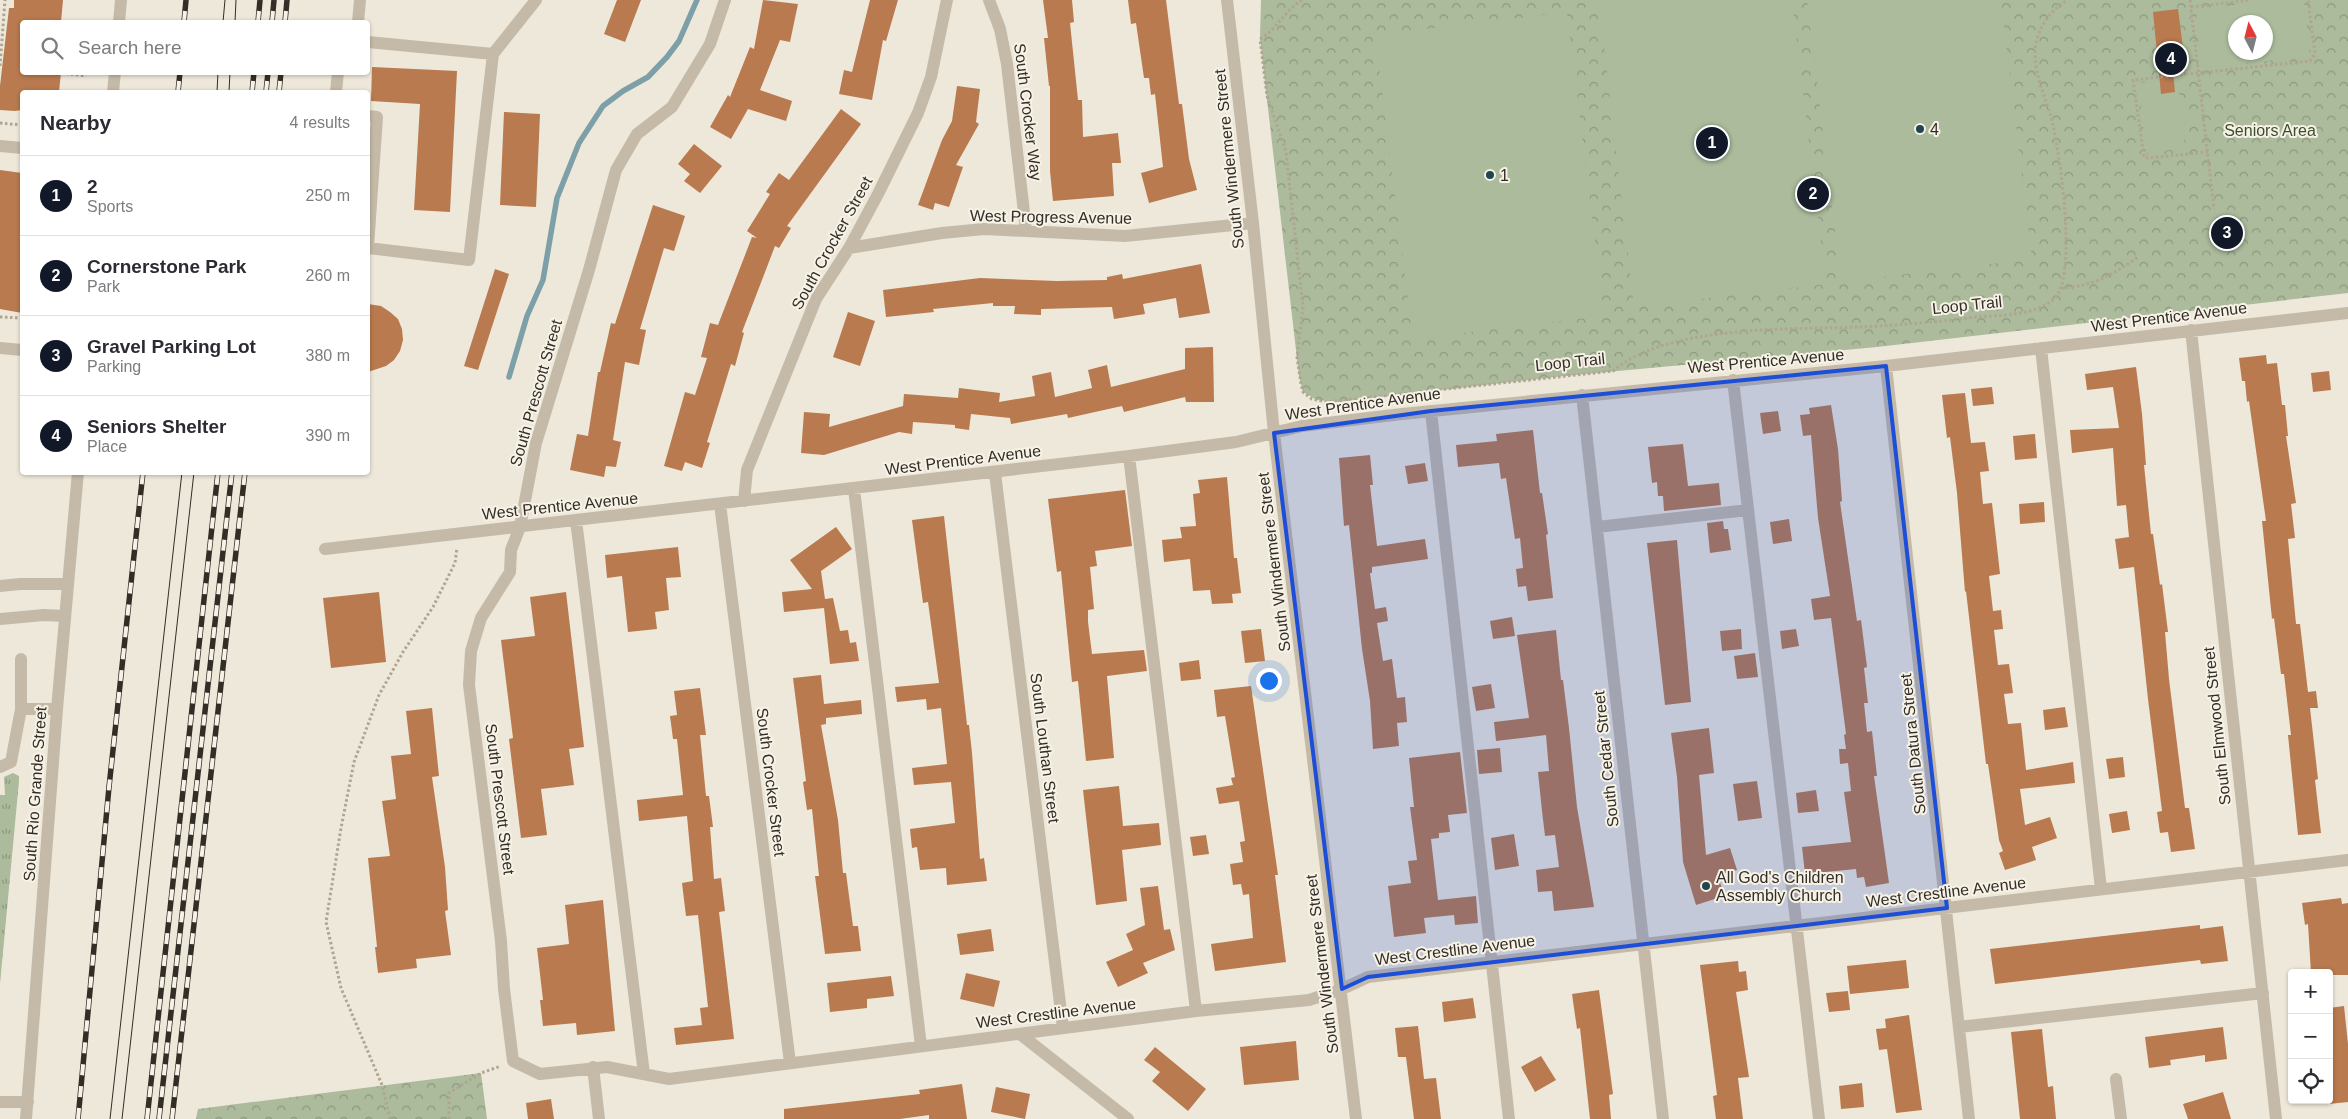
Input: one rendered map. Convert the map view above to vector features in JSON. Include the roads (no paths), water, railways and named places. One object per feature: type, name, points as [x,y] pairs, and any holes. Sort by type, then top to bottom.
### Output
[{"type":"street","points":[[119,20],[121,0]]},
{"type":"street","points":[[358,20],[360,0]]},
{"type":"street","points":[[370,248],[469,260],[493,54],[526,6],[536,0]]},
{"type":"street","name":"South Prescott Street","points":[[513,1061],[504,989],[502,940],[469,685],[471,651],[481,618],[510,572],[511,550],[520,527],[536,443],[589,270],[616,170],[637,134],[672,107],[710,44],[725,0]]},
{"type":"street","name":"South Crocker Street","points":[[744,501],[747,470],[816,298],[849,248],[918,113],[930,77],[947,0]]},
{"type":"street","name":"South Crocker Way","points":[[989,0],[1000,29],[1007,64],[1026,230]]},
{"type":"street","name":"South Windermere Street","points":[[1227,0],[1253,223],[1274,433],[1356,1119]]},
{"type":"street","points":[[370,42],[493,54]]},
{"type":"street","points":[[113,90],[115,75]]},
{"type":"street","points":[[336,90],[338,75]]},
{"type":"street","points":[[370,116],[377,117],[370,219]]},
{"type":"street","points":[[0,146],[20,148]]},
{"type":"street","name":"West Progress Avenue","points":[[849,248],[984,229],[1026,230],[1080,236],[1125,236],[1253,223]]},
{"type":"street","name":"West Prentice Avenue","points":[[325,549],[995,473],[1236,442],[1302,426],[1582,395],[1886,366],[2348,313]]},
{"type":"street","name":"South Elmwood Street","points":[[2191,330],[2276,1119]]},
{"type":"street","points":[[0,348],[20,350]]},
{"type":"street","points":[[2041,348],[2101,889]]},
{"type":"street","name":"South Datura Street","points":[[1886,366],[1969,1119]]},
{"type":"street","points":[[1733,380],[1819,1119]]},
{"type":"street","name":"South Cedar Street","points":[[1582,395],[1662,1119]]},
{"type":"street","points":[[1431,411],[1490,962],[1509,1119]]},
{"type":"street","points":[[1130,456],[1196,1011]]},
{"type":"street","name":"South Louthan Street","points":[[995,473],[1063,1028]]},
{"type":"street","name":"South Rio Grande Street","points":[[26,1119],[57,708],[78,475]]},
{"type":"street","points":[[854,489],[921,1046]]},
{"type":"street","name":"South Crocker Street","points":[[720,504],[790,1063]]},
{"type":"street","points":[[1596,527],[1748,510]]},
{"type":"street","points":[[576,520],[644,1074]]},
{"type":"street","points":[[0,586],[68,584]]},
{"type":"street","points":[[0,619],[44,615],[65,616]]},
{"type":"street","points":[[0,767],[11,762],[21,709],[21,659]]},
{"type":"street","points":[[21,709],[57,708]]},
{"type":"street","name":"West Crestline Avenue","points":[[513,1061],[540,1074],[607,1067],[669,1079],[1196,1011],[1309,1000],[1342,990],[1368,977],[1642,946],[2348,860]]},
{"type":"street","points":[[1959,1027],[2263,993]]},
{"type":"street","points":[[1020,1034],[1128,1119]]},
{"type":"street","points":[[593,1068],[600,1119]]},
{"type":"street","points":[[2116,1079],[2121,1119]]},
{"type":"street","points":[[0,1102],[28,1102]]},
{"type":"waterway","points":[[509,377],[527,316],[543,280],[557,198],[579,143],[603,106],[623,91],[648,77],[667,57],[679,41],[697,0]]},
{"type":"tram line","points":[[223,20],[225,0]]},
{"type":"tram line","points":[[235,20],[236,0]]},
{"type":"tram line","points":[[217,90],[218,75]]},
{"type":"tram line","points":[[229,90],[230,75]]},
{"type":"tram line","points":[[110,1119],[182,475]]},
{"type":"tram line","points":[[122,1119],[194,475]]},
{"type":"railway","points":[[184,20],[186,0]]},
{"type":"railway","points":[[258,20],[260,0]]},
{"type":"railway","points":[[272,20],[274,0]]},
{"type":"railway","points":[[285,20],[287,0]]},
{"type":"railway","points":[[178,90],[180,75]]},
{"type":"railway","points":[[252,90],[254,75]]},
{"type":"railway","points":[[266,90],[268,75]]},
{"type":"railway","points":[[279,90],[281,75]]},
{"type":"railway","points":[[78,1119],[109,787],[143,475]]},
{"type":"railway","points":[[147,1119],[218,475]]},
{"type":"railway","points":[[159,1119],[232,475]]},
{"type":"railway","points":[[172,1119],[245,475]]},
{"type":"place","name":"Seniors Shelter","points":[[2171,59]]},
{"type":"place","name":"4","points":[[1920,129]]},
{"type":"place","name":"2","points":[[1712,143]]},
{"type":"place","name":"1","points":[[1490,175]]},
{"type":"place","name":"Cornerstone Park","points":[[1813,194]]},
{"type":"place","name":"Gravel Parking Lot","points":[[2227,233]]},
{"type":"place","name":"All God's Children Assembly Church","points":[[1706,886]]},
{"type":"park label","name":"Seniors Area","points":[[2270,130]]}]
